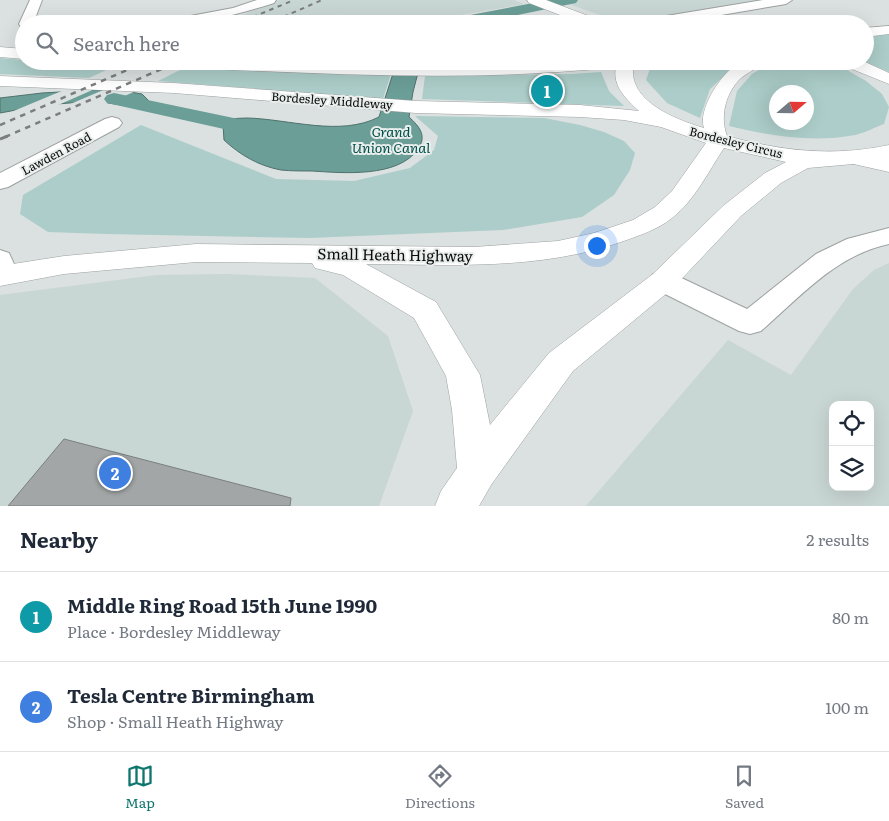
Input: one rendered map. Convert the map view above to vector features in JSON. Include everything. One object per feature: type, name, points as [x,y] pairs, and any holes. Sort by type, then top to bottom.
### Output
[{"type":"main road","points":[[534,0],[569,15]]},
{"type":"main road","points":[[874,32],[889,30]]},
{"type":"main road","points":[[0,52],[15,53]]},
{"type":"main road","points":[[622,70],[622,78],[626,88],[634,97],[663,122],[710,150],[712,123],[717,101],[732,77],[742,70]]},
{"type":"main road","points":[[868,70],[889,79]]},
{"type":"main road","name":"Bordesley Middleway","points":[[0,81],[174,88],[416,107],[624,114],[663,122]]},
{"type":"main road","name":"Bordesley Circus","points":[[710,150],[852,158],[889,152]]},
{"type":"main road","name":"Small Heath Highway","points":[[2,270],[196,253],[474,256],[558,250],[600,240],[642,226],[664,212],[681,196],[702,166],[710,150]]},
{"type":"main road","points":[[456,506],[477,472],[561,362],[663,281],[732,211],[773,178],[804,162],[852,158],[889,164]]},
{"type":"main road","points":[[292,253],[352,268],[425,310],[463,374],[470,410],[477,472]]},
{"type":"street","points":[[30,15],[36,0]]},
{"type":"street","points":[[215,15],[270,0]]},
{"type":"street","points":[[698,15],[786,0]]},
{"type":"street","name":"Lawden Road","points":[[0,182],[112,124]]},
{"type":"street","points":[[663,281],[750,323],[825,260],[836,253],[873,239],[889,236]]},
{"type":"shaded area","points":[[279,0],[514,0],[524,4],[461,15],[339,15],[342,13],[338,15],[242,15]]},
{"type":"shaded area","points":[[557,0],[767,0],[673,15],[600,15]]},
{"type":"shaded area","points":[[889,33],[889,72],[874,66],[874,34]]},
{"type":"shaded area","points":[[0,58],[15,59],[15,70],[106,70],[89,78],[0,74]]},
{"type":"shaded area","points":[[180,70],[274,70],[391,74],[383,99],[158,81]]},
{"type":"shaded area","points":[[650,70],[730,70],[710,89],[700,118],[667,103],[646,80]]},
{"type":"shaded area","points":[[759,70],[847,70],[866,81],[882,94],[889,107],[884,124],[862,133],[839,137],[792,137],[760,133],[729,126],[737,91],[752,74]]},
{"type":"shaded area","points":[[601,72],[609,91],[624,106],[422,99],[425,76]]},
{"type":"shaded area","points":[[415,116],[544,118],[604,132],[624,141],[635,153],[630,170],[614,195],[582,217],[503,230],[309,238],[106,234],[48,232],[20,214],[23,195],[141,125],[276,179],[354,181],[410,168],[434,150],[438,136]]},
{"type":"shaded area","points":[[889,263],[889,506],[586,506],[728,340],[791,375],[853,289],[874,270]]},
{"type":"shaded area","points":[[227,274],[315,278],[388,336],[413,411],[379,506],[0,506],[0,295],[157,275]]},
{"type":"water","name":"Grand Union Canal","points":[[394,70],[419,70],[409,117],[421,132],[421,144],[409,158],[397,165],[384,169],[354,173],[289,171],[265,166],[243,155],[224,140],[223,125],[212,120],[247,118],[314,125],[348,126],[364,123],[379,117]]},
{"type":"water","points":[[95,90],[142,94],[155,107],[128,106],[95,101],[44,105],[0,113],[0,98]]},
{"type":"pier","points":[[97,88],[56,106],[4,115],[64,90]]},
{"type":"pier","points":[[108,88],[136,91],[104,105],[68,105]]},
{"type":"building","points":[[64,439],[291,498],[290,506],[8,506]]},
{"type":"waterway","name":"Grand Union Canal","points":[[495,15],[571,0]]},
{"type":"waterway","name":"Grand Union Canal","points":[[114,99],[240,126],[250,134]]},
{"type":"railway","points":[[258,15],[294,0]]},
{"type":"railway","points":[[288,15],[322,0]]},
{"type":"railway","points":[[0,125],[127,70]]},
{"type":"railway","points":[[5,137],[159,70]]},
{"type":"railway","points":[[0,139],[8,136]]},
{"type":"place","name":"Middle Ring Road 15th June 1990","points":[[547,91]]},
{"type":"place","name":"Tesla Centre Birmingham","points":[[115,473]]}]
